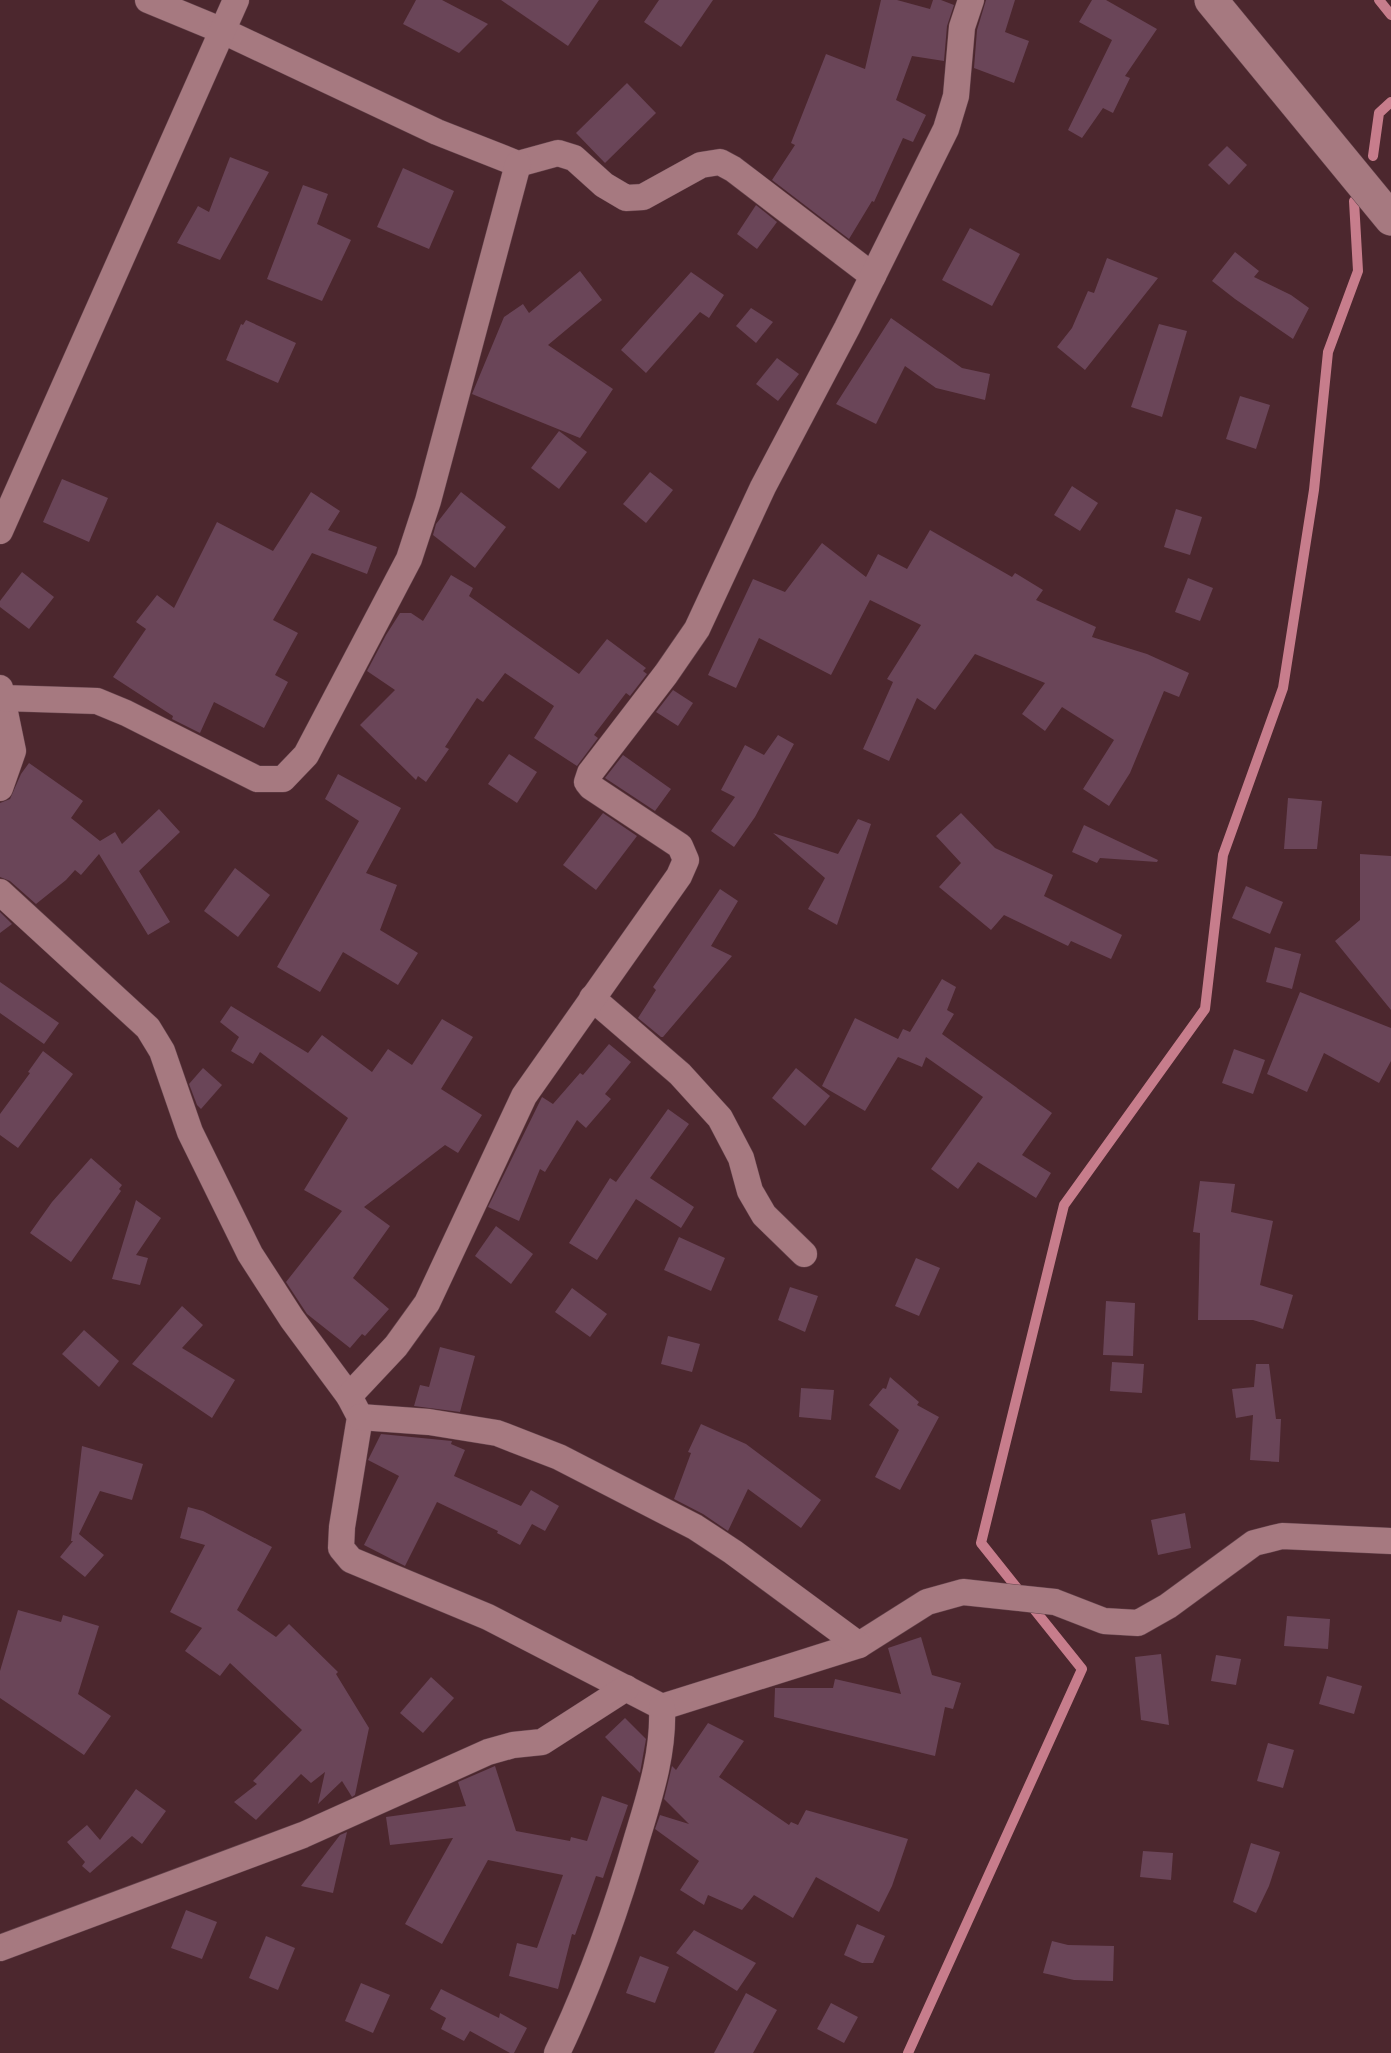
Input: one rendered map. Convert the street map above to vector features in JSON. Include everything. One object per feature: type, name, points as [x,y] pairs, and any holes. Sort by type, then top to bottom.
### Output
[{"type":"street","points":[[148,0],[223,31],[438,132],[518,165],[558,153],[574,158],[604,185],[626,198],[643,197],[701,165],[720,162],[734,169],[873,276]]},
{"type":"street","points":[[0,531],[236,0]]},
{"type":"street","points":[[971,0],[962,27],[956,96],[946,129],[847,328],[763,487],[697,628],[666,674],[590,773],[587,782],[591,787],[680,846],[686,860],[679,876],[524,1096],[427,1303],[355,1406],[341,1548],[351,1560],[488,1617],[662,1707],[859,1645],[927,1602],[963,1592],[1055,1602],[1104,1621],[1138,1623],[1168,1606],[1254,1543],[1282,1536],[1391,1540]]},
{"type":"street","points":[[1211,0],[1391,219]]},
{"type":"street","points":[[0,788],[13,751],[2,693],[97,701],[126,713],[257,779],[283,779],[306,755],[409,559],[428,501],[518,165]]},
{"type":"street","points":[[0,892],[148,1028],[162,1051],[190,1132],[250,1254],[292,1319],[355,1406],[429,1422],[497,1433],[559,1457],[694,1527],[733,1552],[859,1645]]},
{"type":"street","points":[[592,998],[680,1074],[720,1118],[741,1158],[750,1191],[764,1215],[804,1254]]},
{"type":"street","points":[[0,1948],[303,1835],[488,1752],[513,1745],[542,1742],[626,1688]]},
{"type":"street","points":[[557,2053],[577,2010],[623,1888],[656,1775],[663,1731],[662,1707]]},
{"type":"building","points":[[416,0],[442,0],[488,24],[459,53],[403,24]]},
{"type":"building","points":[[501,0],[599,0],[568,46]]},
{"type":"building","points":[[659,0],[713,0],[681,47],[644,22]]},
{"type":"building","points":[[881,0],[897,0],[930,9],[933,0],[941,0],[954,5],[947,26],[944,61],[912,56],[896,100],[926,115],[913,142],[903,138],[874,202],[872,201],[849,239],[772,180],[795,145],[791,143],[826,54],[865,69]]},
{"type":"building","points":[[986,0],[1015,0],[1005,32],[1029,41],[1014,83],[974,68],[977,30]]},
{"type":"building","points":[[1092,0],[1106,0],[1157,29],[1125,76],[1130,78],[1113,113],[1103,108],[1082,138],[1068,130],[1112,40],[1079,22]]},
{"type":"building","points":[[627,83],[656,113],[605,163],[576,133]]},
{"type":"building","points":[[1227,146],[1247,165],[1229,185],[1208,165]]},
{"type":"building","points":[[230,157],[269,172],[220,260],[177,243],[198,206],[209,212]]},
{"type":"building","points":[[403,168],[454,191],[429,249],[377,227]]},
{"type":"building","points":[[303,185],[328,194],[317,224],[351,240],[322,301],[267,279]]},
{"type":"building","points":[[756,205],[777,222],[757,249],[737,234]]},
{"type":"building","points":[[970,228],[1020,254],[992,306],[942,280]]},
{"type":"building","points":[[1235,252],[1259,271],[1254,277],[1291,295],[1309,308],[1293,339],[1212,281]]},
{"type":"building","points":[[1107,258],[1158,278],[1085,370],[1057,347],[1072,328],[1088,291],[1094,293]]},
{"type":"building","points":[[580,271],[602,300],[548,345],[613,389],[580,438],[472,394],[504,317],[523,304],[529,313]]},
{"type":"building","points":[[691,272],[724,295],[709,318],[700,312],[646,373],[621,350]]},
{"type":"building","points":[[751,308],[773,322],[756,343],[736,326]]},
{"type":"building","points":[[891,318],[962,368],[990,374],[985,400],[936,388],[905,366],[876,424],[836,404]]},
{"type":"building","points":[[246,320],[296,343],[278,383],[226,360],[241,324],[243,325]]},
{"type":"building","points":[[1159,324],[1187,331],[1162,417],[1131,407]]},
{"type":"building","points":[[777,358],[799,374],[778,401],[756,384]]},
{"type":"building","points":[[1240,396],[1270,405],[1256,449],[1226,439]]},
{"type":"building","points":[[559,431],[587,452],[559,489],[531,468]]},
{"type":"building","points":[[650,472],[673,490],[646,523],[623,504]]},
{"type":"building","points":[[62,479],[108,498],[89,542],[43,522]]},
{"type":"building","points":[[1072,486],[1098,503],[1080,531],[1054,515]]},
{"type":"building","points":[[311,492],[340,511],[328,530],[377,547],[367,574],[312,553],[273,620],[298,633],[275,675],[288,682],[264,728],[214,702],[200,733],[172,719],[173,716],[113,677],[146,629],[136,622],[157,595],[174,608],[217,522],[273,551]]},
{"type":"building","points":[[461,492],[506,527],[475,568],[433,535],[436,524]]},
{"type":"building","points":[[1176,509],[1202,517],[1190,555],[1164,547]]},
{"type":"building","points":[[930,530],[1012,577],[1015,573],[1043,590],[1036,600],[1096,627],[1092,637],[1147,654],[1189,673],[1179,697],[1164,691],[1130,773],[1109,806],[1083,789],[1114,740],[1062,707],[1045,731],[1022,714],[1045,683],[975,654],[935,710],[917,698],[889,761],[863,749],[893,682],[887,679],[921,625],[870,600],[831,675],[759,638],[736,688],[708,675],[753,579],[785,592],[822,543],[866,577],[878,554],[907,569]]},
{"type":"building","points":[[22,572],[54,597],[29,629],[0,607],[0,601]]},
{"type":"building","points":[[451,575],[473,588],[469,596],[579,674],[607,639],[646,668],[643,671],[647,674],[630,696],[626,693],[594,735],[598,738],[577,766],[534,738],[554,706],[505,673],[483,702],[477,698],[445,747],[449,749],[426,782],[418,776],[416,780],[360,725],[395,690],[367,671],[386,635],[400,613],[411,613],[423,621]]},
{"type":"building","points":[[1188,578],[1213,588],[1200,621],[1175,612]]},
{"type":"building","points":[[673,690],[693,703],[678,726],[656,712]]},
{"type":"building","points":[[778,735],[794,744],[755,817],[734,847],[711,831],[735,797],[721,790],[745,745],[764,755]]},
{"type":"building","points":[[509,754],[537,772],[517,803],[488,784]]},
{"type":"building","points":[[623,755],[671,789],[655,811],[605,778]]},
{"type":"building","points":[[29,763],[83,801],[71,818],[100,841],[115,832],[122,844],[159,809],[180,832],[139,871],[170,922],[148,935],[99,854],[81,875],[75,870],[36,904],[10,881],[0,877],[0,803],[10,799],[21,774]]},
{"type":"building","points":[[338,774],[401,808],[366,873],[397,885],[380,930],[418,953],[398,985],[343,952],[320,992],[277,967],[359,821],[325,799]]},
{"type":"building","points":[[1288,798],[1322,801],[1317,849],[1284,849]]},
{"type":"building","points":[[603,813],[637,836],[596,890],[563,865]]},
{"type":"building","points":[[961,813],[995,848],[1053,875],[1044,896],[1122,935],[1111,959],[1071,941],[1068,946],[1004,915],[991,930],[939,887],[961,863],[936,836]]},
{"type":"building","points":[[858,819],[871,824],[837,925],[808,909],[825,878],[773,833],[838,854]]},
{"type":"building","points":[[1084,825],[1158,860],[1157,862],[1100,858],[1097,863],[1072,852]]},
{"type":"building","points":[[1360,854],[1391,856],[1391,1010],[1335,941],[1360,920]]},
{"type":"building","points":[[235,868],[270,895],[238,937],[204,911]]},
{"type":"building","points":[[1246,886],[1283,902],[1270,934],[1232,918]]},
{"type":"building","points":[[720,889],[738,901],[711,946],[732,956],[661,1037],[638,1018],[656,990],[653,987]]},
{"type":"building","points":[[0,912],[12,924],[0,933]]},
{"type":"building","points":[[1275,947],[1301,954],[1292,989],[1266,982]]},
{"type":"building","points":[[942,979],[956,987],[947,1010],[954,1014],[942,1034],[1052,1113],[1022,1155],[1051,1173],[1036,1198],[978,1162],[958,1189],[931,1169],[983,1097],[926,1057],[922,1067],[898,1057],[865,1111],[822,1086],[855,1018],[898,1039],[903,1029],[910,1032]]},
{"type":"building","points":[[0,982],[59,1023],[44,1044],[0,1013]]},
{"type":"building","points":[[1300,992],[1391,1028],[1391,1061],[1379,1083],[1324,1053],[1307,1092],[1267,1074]]},
{"type":"building","points":[[231,1006],[308,1053],[322,1035],[372,1072],[388,1049],[412,1065],[442,1019],[473,1037],[441,1089],[482,1115],[458,1153],[445,1145],[364,1207],[390,1226],[353,1278],[389,1309],[365,1336],[362,1334],[350,1348],[307,1314],[286,1282],[342,1211],[304,1190],[348,1118],[260,1052],[253,1064],[231,1051],[239,1037],[220,1022]]},
{"type":"building","points":[[609,1044],[631,1062],[605,1094],[611,1099],[586,1128],[577,1120],[545,1172],[540,1169],[519,1221],[488,1207],[542,1097],[553,1104],[580,1073],[583,1075]]},
{"type":"building","points":[[1234,1049],[1265,1060],[1253,1094],[1222,1083]]},
{"type":"building","points":[[43,1051],[73,1074],[18,1148],[0,1135],[0,1114]]},
{"type":"building","points":[[203,1068],[222,1085],[201,1109],[197,1105],[189,1084]]},
{"type":"building","points":[[796,1068],[830,1096],[805,1126],[772,1098]]},
{"type":"building","points":[[668,1109],[689,1124],[650,1178],[694,1207],[681,1228],[636,1199],[597,1260],[569,1243],[610,1178],[616,1182]]},
{"type":"building","points":[[91,1158],[122,1185],[119,1189],[121,1191],[71,1262],[30,1233],[52,1202]]},
{"type":"building","points":[[1200,1181],[1235,1184],[1231,1212],[1273,1221],[1260,1285],[1293,1295],[1283,1329],[1253,1320],[1198,1320],[1200,1233],[1193,1232]]},
{"type":"building","points":[[136,1200],[161,1218],[136,1255],[148,1258],[140,1285],[112,1279]]},
{"type":"building","points":[[496,1226],[533,1254],[511,1284],[475,1256]]},
{"type":"building","points":[[679,1237],[725,1258],[711,1291],[664,1270]]},
{"type":"building","points":[[916,1258],[940,1268],[919,1316],[895,1306]]},
{"type":"building","points":[[790,1287],[818,1296],[805,1332],[778,1320]]},
{"type":"building","points":[[572,1288],[607,1314],[590,1337],[555,1312]]},
{"type":"building","points":[[1106,1301],[1135,1303],[1133,1356],[1103,1355]]},
{"type":"building","points":[[182,1306],[203,1325],[182,1348],[235,1380],[212,1418],[132,1364]]},
{"type":"building","points":[[84,1330],[119,1361],[99,1387],[62,1354]]},
{"type":"building","points":[[668,1336],[700,1344],[692,1372],[661,1364]]},
{"type":"building","points":[[440,1347],[475,1356],[460,1412],[414,1406],[420,1385],[429,1387]]},
{"type":"building","points":[[1112,1362],[1144,1364],[1142,1393],[1110,1391]]},
{"type":"building","points":[[1256,1364],[1269,1364],[1276,1419],[1281,1419],[1279,1462],[1250,1460],[1253,1415],[1236,1418],[1232,1389],[1254,1387]]},
{"type":"building","points":[[890,1377],[919,1402],[917,1405],[939,1417],[900,1490],[875,1477],[899,1430],[869,1405],[883,1388],[886,1389]]},
{"type":"building","points":[[801,1388],[834,1390],[831,1420],[799,1417]]},
{"type":"building","points":[[701,1424],[746,1444],[821,1500],[801,1528],[748,1489],[728,1531],[703,1514],[674,1499],[691,1453],[688,1452]]},
{"type":"building","points":[[381,1434],[452,1441],[451,1444],[465,1450],[454,1476],[521,1506],[531,1490],[559,1506],[545,1531],[532,1524],[520,1545],[497,1533],[498,1531],[437,1502],[405,1566],[364,1545],[399,1476],[368,1460]]},
{"type":"building","points":[[82,1446],[143,1464],[132,1500],[100,1491],[79,1534],[104,1555],[85,1577],[60,1557],[73,1541],[71,1541]]},
{"type":"building","points":[[188,1507],[203,1511],[272,1547],[237,1610],[276,1637],[289,1624],[338,1672],[336,1674],[369,1728],[355,1795],[352,1797],[342,1781],[318,1804],[325,1772],[311,1783],[301,1774],[256,1820],[234,1802],[257,1784],[253,1781],[302,1730],[230,1663],[220,1676],[185,1651],[202,1628],[170,1612],[205,1545],[180,1538]]},
{"type":"building","points":[[1185,1513],[1191,1548],[1158,1555],[1151,1520]]},
{"type":"building","points":[[18,1610],[61,1622],[63,1615],[99,1626],[78,1694],[111,1716],[84,1755],[0,1698],[0,1671]]},
{"type":"building","points":[[1287,1616],[1330,1619],[1328,1649],[1284,1646]]},
{"type":"building","points":[[921,1637],[932,1675],[961,1683],[953,1709],[945,1707],[935,1756],[774,1717],[775,1688],[833,1688],[835,1679],[901,1694],[888,1648]]},
{"type":"building","points":[[1161,1654],[1169,1725],[1141,1720],[1135,1657]]},
{"type":"building","points":[[1216,1655],[1241,1659],[1236,1685],[1211,1681]]},
{"type":"building","points":[[1327,1676],[1362,1686],[1354,1714],[1319,1704]]},
{"type":"building","points":[[431,1677],[454,1698],[423,1733],[400,1713]]},
{"type":"building","points":[[625,1718],[646,1739],[640,1773],[605,1737]]},
{"type":"building","points":[[708,1723],[744,1741],[719,1777],[789,1825],[791,1822],[798,1825],[806,1810],[908,1839],[892,1886],[879,1912],[816,1877],[793,1918],[754,1895],[742,1910],[708,1895],[704,1905],[680,1890],[699,1861],[655,1829],[660,1815],[689,1824],[664,1799],[672,1766],[676,1770]]},
{"type":"building","points":[[1268,1743],[1294,1750],[1283,1788],[1257,1781]]},
{"type":"building","points":[[495,1766],[516,1831],[570,1841],[571,1837],[587,1841],[602,1796],[628,1805],[603,1878],[596,1876],[575,1935],[572,1934],[558,1989],[509,1976],[517,1943],[537,1948],[563,1875],[488,1860],[442,1944],[405,1924],[453,1838],[390,1845],[386,1817],[466,1806],[458,1782]]},
{"type":"building","points":[[136,1789],[166,1811],[142,1844],[132,1836],[90,1873],[82,1866],[85,1862],[67,1842],[87,1825],[100,1840]]},
{"type":"building","points":[[347,1832],[333,1893],[301,1886],[340,1835]]},
{"type":"building","points":[[1251,1843],[1280,1852],[1269,1886],[1256,1913],[1233,1902]]},
{"type":"building","points":[[1143,1851],[1173,1853],[1171,1880],[1140,1877]]},
{"type":"building","points":[[186,1910],[217,1922],[202,1959],[171,1948]]},
{"type":"building","points":[[857,1924],[885,1936],[873,1963],[862,1963],[844,1955]]},
{"type":"building","points":[[694,1930],[756,1963],[737,1991],[676,1953]]},
{"type":"building","points":[[266,1936],[295,1948],[278,1990],[249,1978]]},
{"type":"building","points":[[1052,1941],[1068,1945],[1114,1946],[1113,1981],[1074,1980],[1043,1973]]},
{"type":"building","points":[[640,1956],[669,1967],[655,2003],[626,1993]]},
{"type":"building","points":[[361,1983],[390,1995],[373,2033],[345,2021]]},
{"type":"building","points":[[441,1989],[499,2018],[500,2013],[527,2028],[514,2053],[470,2031],[464,2041],[441,2029],[446,2018],[430,2009]]},
{"type":"building","points":[[746,1993],[777,2010],[753,2053],[714,2053]]},
{"type":"building","points":[[831,2003],[858,2017],[844,2043],[817,2029]]},
{"type":"waterway","points":[[1379,0],[1391,15]]},
{"type":"waterway","points":[[1373,156],[1379,113],[1391,102]]},
{"type":"waterway","points":[[908,2053],[1082,1669],[981,1543],[1064,1205],[1205,1009],[1223,855],[1283,688],[1314,490],[1328,352],[1358,271],[1354,201]]}]
